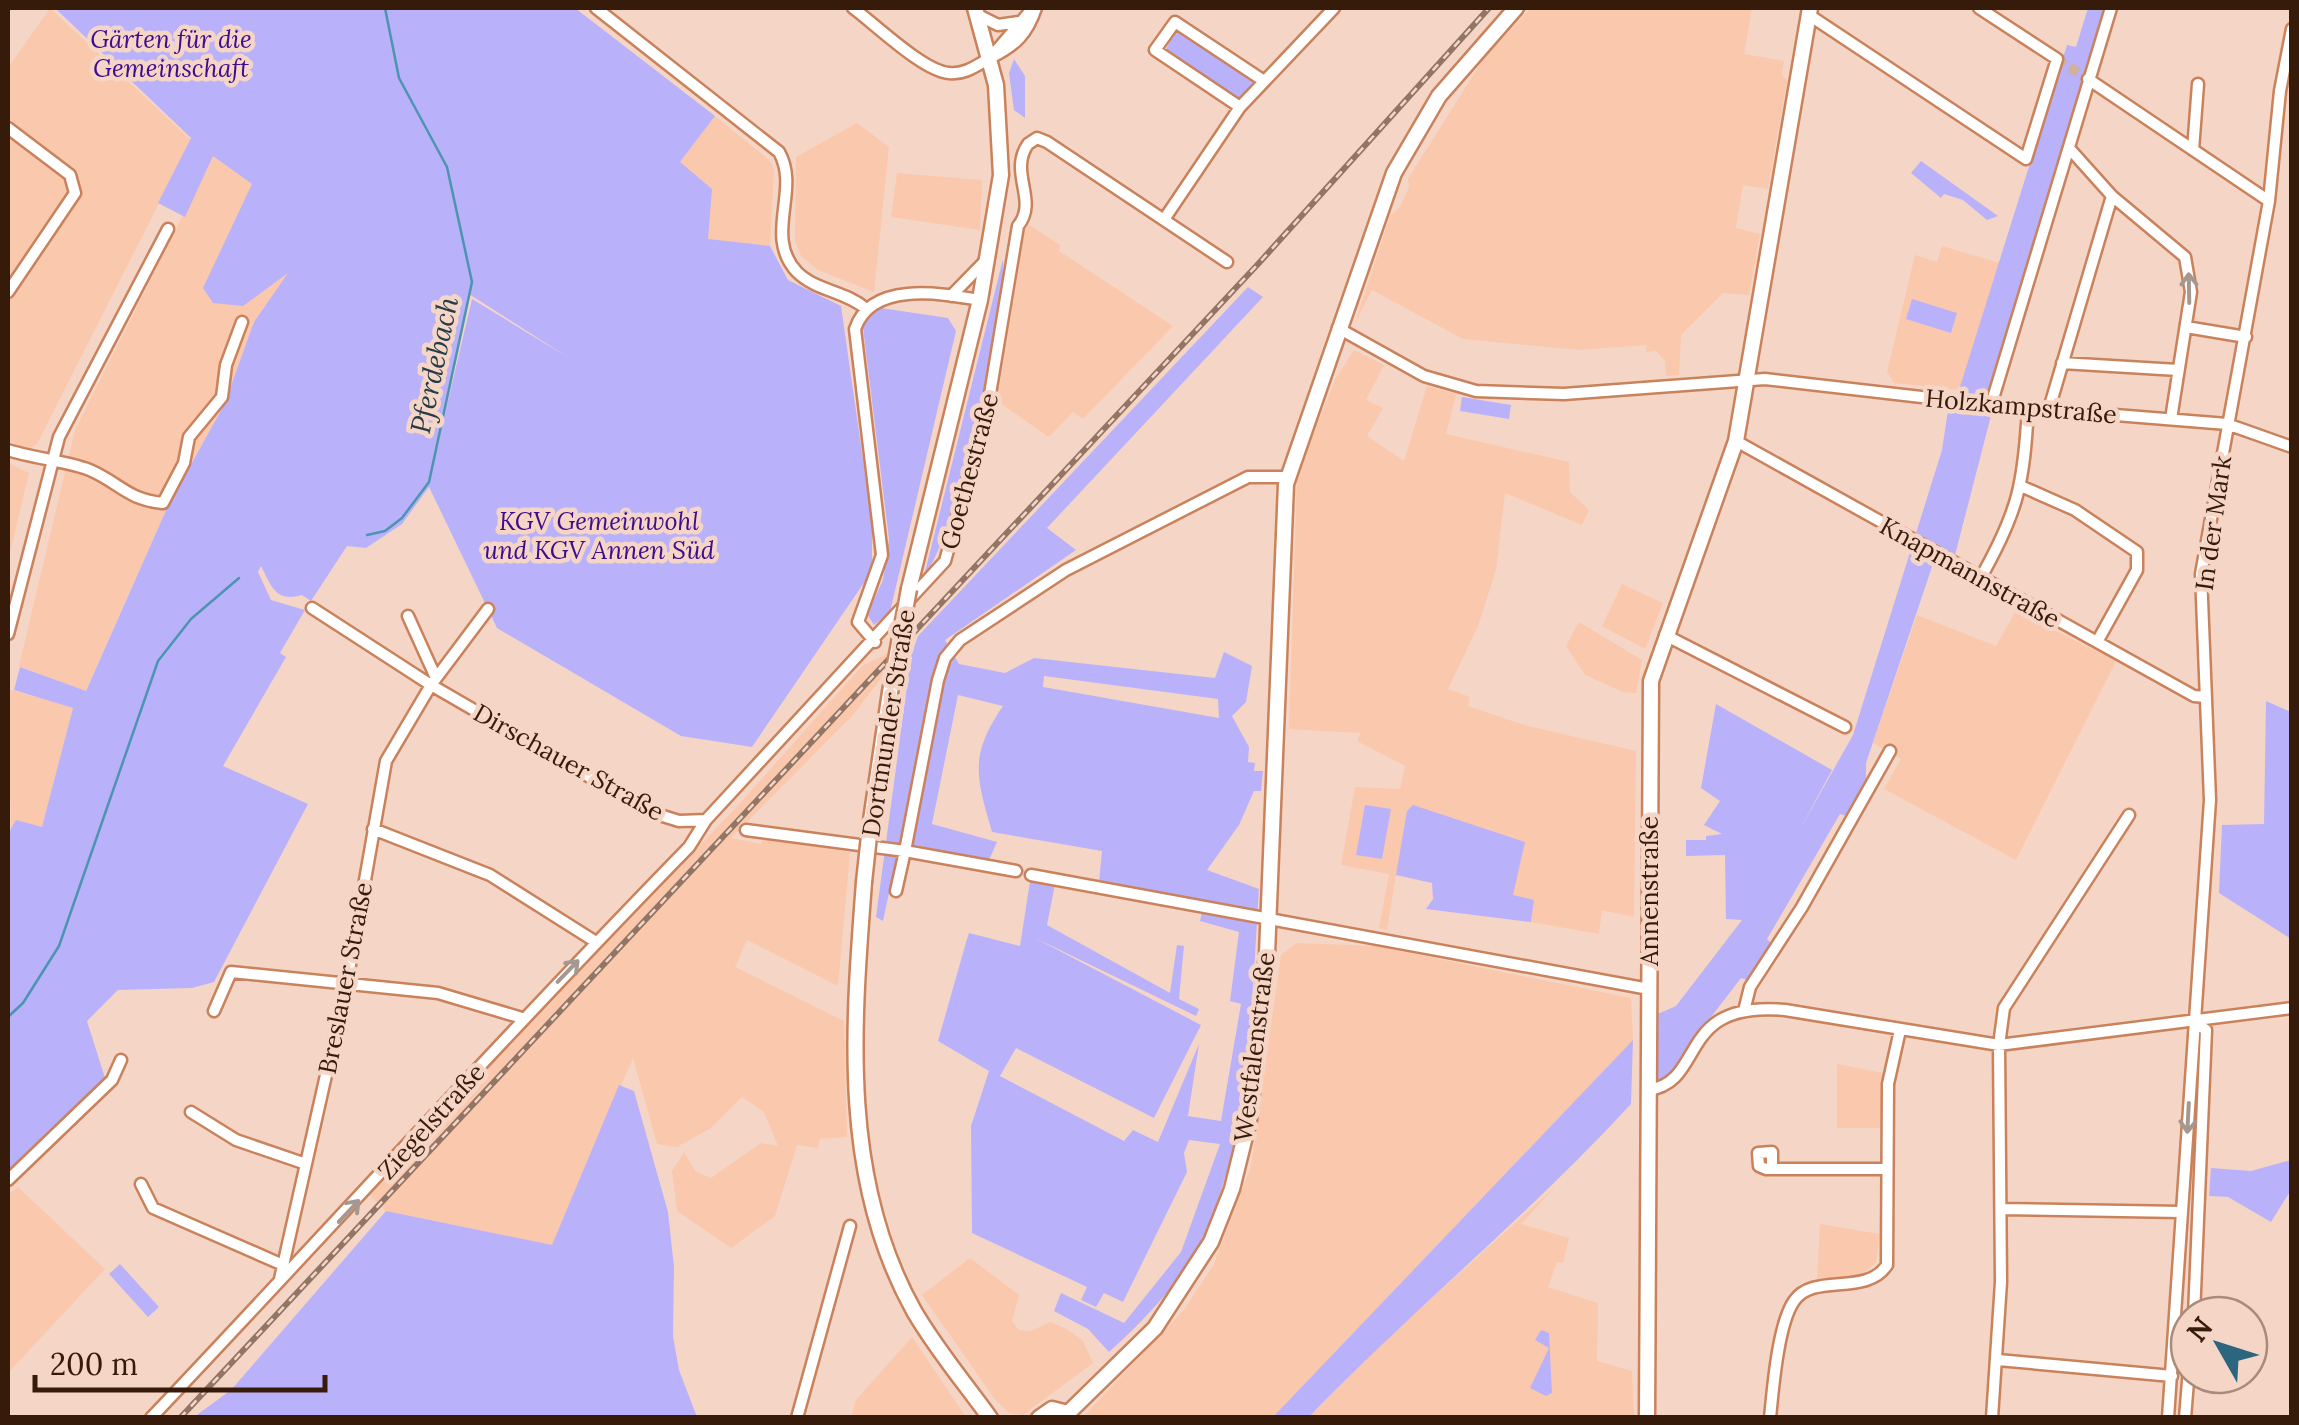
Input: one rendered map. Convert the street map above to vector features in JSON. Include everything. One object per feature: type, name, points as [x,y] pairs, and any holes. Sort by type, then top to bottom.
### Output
[{"type":"street","points":[[596,8],[779,152],[786,173],[781,236],[788,260],[805,278],[845,294],[865,308]]},
{"type":"street","points":[[854,8],[943,72],[972,70],[1010,50],[1022,36],[1035,8]]},
{"type":"street","points":[[990,58],[1035,8]]},
{"type":"street","points":[[1165,218],[1240,107],[1334,8]]},
{"type":"street","points":[[1338,328],[1384,194],[1416,130],[1516,8]]},
{"type":"street","points":[[1809,11],[2026,158],[2057,59],[1979,8]]},
{"type":"street","points":[[1991,405],[2111,8]]},
{"type":"street","points":[[977,11],[998,24],[1020,22]]},
{"type":"street","name":"Dortmunder Straße","points":[[977,11],[990,58],[1002,145],[980,300],[910,589],[890,692],[864,882],[855,1046],[861,1155],[882,1239],[912,1306],[990,1418]]},
{"type":"street","name":"Annenstraße","points":[[1647,1418],[1651,682],[1736,441],[1809,11]]},
{"type":"street","points":[[1240,107],[1156,50],[1174,22],[1264,82]]},
{"type":"street","name":"In der Mark","points":[[2177,1295],[2210,800],[2201,574],[2269,201],[2280,91],[2292,29]]},
{"type":"street","points":[[2088,79],[2269,201]]},
{"type":"street","points":[[2193,150],[2198,84]]},
{"type":"street","points":[[8,128],[70,175],[75,192],[8,292]]},
{"type":"street","name":"Goethestraße","points":[[874,642],[926,586],[951,548],[988,406],[1018,226],[1026,216],[1028,200],[1021,189],[1020,166],[1028,144],[1037,138],[1047,142],[1227,262]]},
{"type":"street","points":[[2069,148],[2112,196],[2185,257],[2191,292],[2171,419]]},
{"type":"street","points":[[2048,409],[2112,196]]},
{"type":"street","points":[[8,634],[50,462],[168,229]]},
{"type":"street","points":[[950,296],[988,257]]},
{"type":"street","points":[[706,820],[874,642],[858,622],[882,555],[854,342],[865,308],[884,297],[950,296],[980,300]]},
{"type":"street","points":[[8,450],[90,470],[118,491],[140,500],[163,502],[184,463],[189,436],[222,397],[226,365],[242,322]]},
{"type":"street","points":[[2186,327],[2246,337]]},
{"type":"street","name":"Holzkampstraße","points":[[1338,328],[1386,357],[1440,382],[1492,393],[1564,394],[1747,381],[2227,424],[2292,447]]},
{"type":"street","name":"Westfalenstraße","points":[[1039,1418],[1052,1409],[1064,1415],[1145,1340],[1197,1266],[1216,1229],[1249,1120],[1260,1037],[1268,920],[1288,477],[1338,328]]},
{"type":"street","points":[[2062,362],[2178,370]]},
{"type":"street","points":[[1980,579],[2010,524],[2023,487],[2028,408]]},
{"type":"street","name":"Knapmannstraße","points":[[1736,441],[2194,696],[2206,697]]},
{"type":"street","points":[[896,891],[900,851],[938,680],[945,658],[960,640],[1066,570],[1248,476],[1288,477]]},
{"type":"street","points":[[2023,487],[2075,510],[2137,552],[2137,570],[2097,642]]},
{"type":"street","name":"Dirschauer Straße","points":[[312,608],[650,812],[679,821],[706,820]]},
{"type":"street","points":[[434,682],[488,608]]},
{"type":"street","points":[[408,616],[434,682]]},
{"type":"street","points":[[1665,635],[1845,727]]},
{"type":"street","name":"Breslauer Straße","points":[[280,1280],[347,982],[388,756],[434,682]]},
{"type":"street","points":[[1744,1011],[1750,987],[1802,907],[1890,751]]},
{"type":"street","points":[[1992,1418],[1998,1360],[2002,1209],[1999,1046],[2004,1008],[2016,984],[2129,816]]},
{"type":"street","name":"Ziegelstraße","points":[[151,1418],[371,1188],[522,1018],[688,847],[706,820]]},
{"type":"street","points":[[373,829],[490,874],[596,942]]},
{"type":"street","points":[[746,830],[1016,871]]},
{"type":"street","name":"Westfalenstraße","points":[[1031,874],[1268,920]]},
{"type":"street","points":[[1268,920],[1649,989]]},
{"type":"street","points":[[214,1011],[231,972],[438,992],[522,1018]]},
{"type":"street","points":[[1648,1090],[1674,1082],[1701,1034],[1720,1019],[1744,1011],[1785,1010],[1999,1046],[2292,1008]]},
{"type":"street","name":"In der Mark","points":[[2193,1021],[2206,1030],[2195,1295]]},
{"type":"street","points":[[1770,1418],[1776,1368],[1794,1300],[1806,1290],[1876,1278],[1887,1265],[1888,1084],[1900,1030]]},
{"type":"street","points":[[8,1180],[112,1080],[120,1060]]},
{"type":"street","points":[[191,1112],[236,1140],[306,1164]]},
{"type":"street","points":[[1772,1166],[1888,1169]]},
{"type":"street","points":[[140,1184],[153,1208],[283,1265]]},
{"type":"street","points":[[2002,1209],[2182,1212]]},
{"type":"street","points":[[797,1418],[850,1226]]},
{"type":"street","points":[[1998,1360],[2169,1376]]},
{"type":"shaded area","points":[[50,8],[191,140],[37,444],[28,450],[8,440],[8,68]]},
{"type":"shaded area","points":[[1531,8],[1752,8],[1744,54],[1784,61],[1782,74],[1787,81],[1768,189],[1743,185],[1736,228],[1760,234],[1749,295],[1723,293],[1681,335],[1679,375],[1666,376],[1665,361],[1656,351],[1646,352],[1647,345],[1579,350],[1463,339],[1372,290],[1355,323],[1390,216],[1400,207],[1409,187],[1408,179],[1484,58]]},
{"type":"shaded area","points":[[715,116],[768,159],[774,169],[770,246],[707,240],[680,162]]},
{"type":"shaded area","points":[[857,123],[889,147],[874,292],[818,270],[801,256],[795,241],[796,157]]},
{"type":"shaded area","points":[[213,155],[252,184],[291,270],[254,322],[224,405],[168,506],[85,692],[19,666],[75,430]]},
{"type":"shaded area","points":[[897,173],[982,180],[980,230],[891,217]]},
{"type":"shaded area","points":[[1029,225],[1060,245],[1059,251],[1173,326],[1083,419],[1073,412],[1049,437],[997,401],[1025,230]]},
{"type":"shaded area","points":[[1942,246],[2000,263],[1959,390],[1894,383],[1887,372],[1915,255],[1937,262]]},
{"type":"shaded area","points":[[1354,350],[1384,365],[1366,400],[1383,408],[1367,436],[1404,461],[1427,386],[1456,394],[1446,434],[1569,462],[1570,492],[1589,510],[1582,525],[1505,493],[1496,570],[1478,626],[1448,689],[1470,697],[1468,706],[1524,725],[1636,751],[1634,917],[1602,910],[1599,934],[1531,922],[1534,900],[1396,875],[1387,930],[1379,928],[1389,874],[1341,865],[1355,787],[1400,789],[1405,766],[1357,741],[1361,733],[1289,729],[1297,473],[1336,378]]},
{"type":"shaded area","points":[[8,463],[29,473],[8,561]]},
{"type":"shaded area","points":[[1622,584],[1663,603],[1645,649],[1602,626]]},
{"type":"shaded area","points":[[2016,611],[2116,661],[2016,860],[1884,789],[1901,759],[1873,743],[1917,615],[1996,646]]},
{"type":"shaded area","points":[[1579,622],[1642,660],[1636,693],[1623,692],[1585,675],[1566,646]]},
{"type":"shaded area","points":[[909,643],[852,716],[731,838],[761,844],[763,838],[850,852],[838,986],[747,940],[735,967],[844,1021],[847,1137],[820,1139],[818,1148],[797,1145],[775,1216],[731,1248],[677,1211],[672,1171],[684,1152],[696,1172],[711,1178],[761,1143],[778,1146],[764,1112],[742,1097],[711,1128],[677,1147],[657,1144],[633,1058],[552,1246],[386,1211],[368,1194],[490,1059],[735,809],[862,666]]},
{"type":"shaded area","points":[[8,689],[73,707],[42,828],[11,835]]},
{"type":"shaded area","points":[[1296,943],[1375,946],[1631,998],[1633,1040],[1273,1417],[1082,1418],[1183,1311],[1213,1266],[1251,1166],[1281,955]]},
{"type":"shaded area","points":[[1837,1064],[1883,1073],[1880,1128],[1837,1128]]},
{"type":"shaded area","points":[[18,1187],[105,1269],[8,1373],[8,1195]]},
{"type":"shaded area","points":[[1555,1187],[1521,1224],[1569,1238],[1563,1263],[1557,1262],[1548,1287],[1598,1303],[1597,1361],[1632,1371],[1634,1417],[1309,1418],[1368,1356]]},
{"type":"shaded area","points":[[1820,1224],[1880,1234],[1876,1263],[1864,1273],[1817,1281]]},
{"type":"shaded area","points":[[970,1258],[1019,1295],[1012,1321],[1019,1330],[1031,1331],[1050,1322],[1067,1329],[1083,1341],[1093,1363],[1023,1415],[1009,1413],[996,1401],[922,1295]]},
{"type":"shaded area","points":[[912,1337],[966,1417],[851,1418],[856,1400]]},
{"type":"green space","points":[[55,8],[575,8],[715,116],[680,162],[712,189],[708,239],[770,246],[788,280],[841,306],[872,523],[872,571],[752,747],[681,736],[497,628],[429,487],[402,524],[366,548],[347,546],[311,601],[302,595],[280,594],[261,566],[258,572],[271,600],[305,610],[280,653],[286,657],[223,766],[308,804],[214,982],[192,988],[118,990],[87,1021],[105,1078],[8,1172],[8,834],[16,820],[42,827],[73,708],[14,690],[20,667],[86,691],[168,506],[224,405],[254,322],[288,273],[243,306],[213,303],[203,288],[252,184],[213,156],[185,217],[158,203],[191,138]],"holes":[[[469,294],[569,358],[472,299],[435,456]]]},
{"type":"green space","points":[[2088,8],[2106,8],[1988,401],[1959,390],[2067,45],[2076,47]]},
{"type":"green space","points":[[1175,30],[1251,77],[1253,82],[1240,100],[1234,101],[1164,54]]},
{"type":"green space","points":[[1014,59],[1025,76],[1025,118],[1014,110],[1009,73]]},
{"type":"green space","points":[[1921,161],[1998,216],[1987,220],[1963,200],[1944,194],[1941,198],[1911,173]]},
{"type":"green space","points":[[1003,259],[997,326],[965,472],[937,553],[924,576]]},
{"type":"green space","points":[[1248,287],[1263,297],[1047,528],[1076,550],[945,640],[959,664],[1005,673],[1034,658],[1215,678],[1224,652],[1252,666],[1246,702],[1232,716],[1249,747],[1248,762],[1255,763],[1254,771],[1263,771],[1261,791],[1254,791],[1239,825],[1207,870],[1259,889],[1251,1023],[1240,1114],[1218,1200],[1201,1241],[1160,1301],[1109,1352],[1088,1329],[1054,1311],[1061,1293],[1124,1323],[1181,1252],[1220,1144],[1189,1140],[1184,1153],[1187,1172],[1123,1302],[1104,1293],[1096,1307],[1081,1300],[1087,1287],[972,1233],[971,1126],[989,1071],[938,1041],[967,939],[969,933],[1020,946],[1031,875],[1056,879],[1047,925],[1170,993],[1177,945],[1184,946],[1179,999],[1199,1009],[1196,1016],[1033,937],[1201,1025],[1154,1118],[1016,1048],[1000,1076],[1124,1141],[1133,1130],[1158,1142],[1199,1044],[1188,1116],[1221,1121],[1241,1004],[1230,1001],[1239,932],[1200,921],[1204,903],[1099,882],[1102,851],[992,832],[979,781],[980,753],[1003,706],[958,695],[932,824],[997,842],[989,860],[900,842],[883,921],[876,917],[911,656],[918,636]],"holes":[[[1044,676],[1218,699],[1219,718],[1043,687]]]},
{"type":"green space","points":[[1912,299],[1957,313],[1951,333],[1906,319]]},
{"type":"green space","points":[[881,308],[948,318],[956,331],[890,612],[874,625],[867,614],[883,580],[889,539],[863,328],[869,315]]},
{"type":"green space","points":[[1462,397],[1511,405],[1509,419],[1460,411]]},
{"type":"green space","points":[[1949,404],[1993,408],[1954,559],[1938,549],[1866,763],[1866,780],[1846,816],[1840,814],[1767,939],[1772,944],[1747,980],[1741,978],[1685,1051],[1675,1073],[1656,1084],[1653,1016],[1676,1006],[1742,920],[1726,919],[1725,855],[1686,856],[1686,840],[1706,840],[1706,836],[1722,834],[1704,825],[1720,801],[1701,788],[1716,704],[1832,770],[1799,831],[1853,735],[1942,450]]},
{"type":"green space","points":[[2266,701],[2291,712],[2291,939],[2219,893],[2222,825],[2264,824]]},
{"type":"green space","points":[[1365,805],[1391,809],[1382,859],[1356,855]]},
{"type":"green space","points":[[1413,805],[1525,842],[1513,895],[1534,900],[1531,922],[1426,909],[1433,899],[1432,883],[1396,875],[1407,811]]},
{"type":"green space","points":[[1633,1040],[1631,1104],[1592,1145],[1309,1417],[1273,1417]]},
{"type":"green space","points":[[619,1085],[634,1091],[668,1212],[674,1267],[673,1336],[679,1370],[697,1417],[194,1417],[231,1390],[386,1211],[552,1245]]},
{"type":"green space","points":[[2291,1160],[2291,1190],[2271,1222],[2228,1197],[2209,1196],[2211,1168],[2251,1171]]},
{"type":"green space","points":[[120,1264],[159,1307],[148,1317],[109,1274]]},
{"type":"green space","points":[[1541,1330],[1549,1333],[1552,1393],[1546,1396],[1530,1388],[1549,1348],[1535,1340]]},
{"type":"waterway","name":"Pferdebach","points":[[367,535],[385,531],[402,518],[429,482],[472,282],[447,167],[399,78],[385,8]]},
{"type":"waterway","name":"Pferdebach","points":[[8,1017],[23,1003],[59,946],[158,661],[191,619],[239,578]]},
{"type":"tunnel","points":[[2057,59],[2088,79]]},
{"type":"railway","points":[[180,1418],[1259,263],[1489,8]]},
{"type":"park label","name":"Gärten für die Gemeinschaft","points":[[171,54]]},
{"type":"park label","name":"KGV Gemeinwohl und KGV Annen Süd","points":[[599,536]]}]
